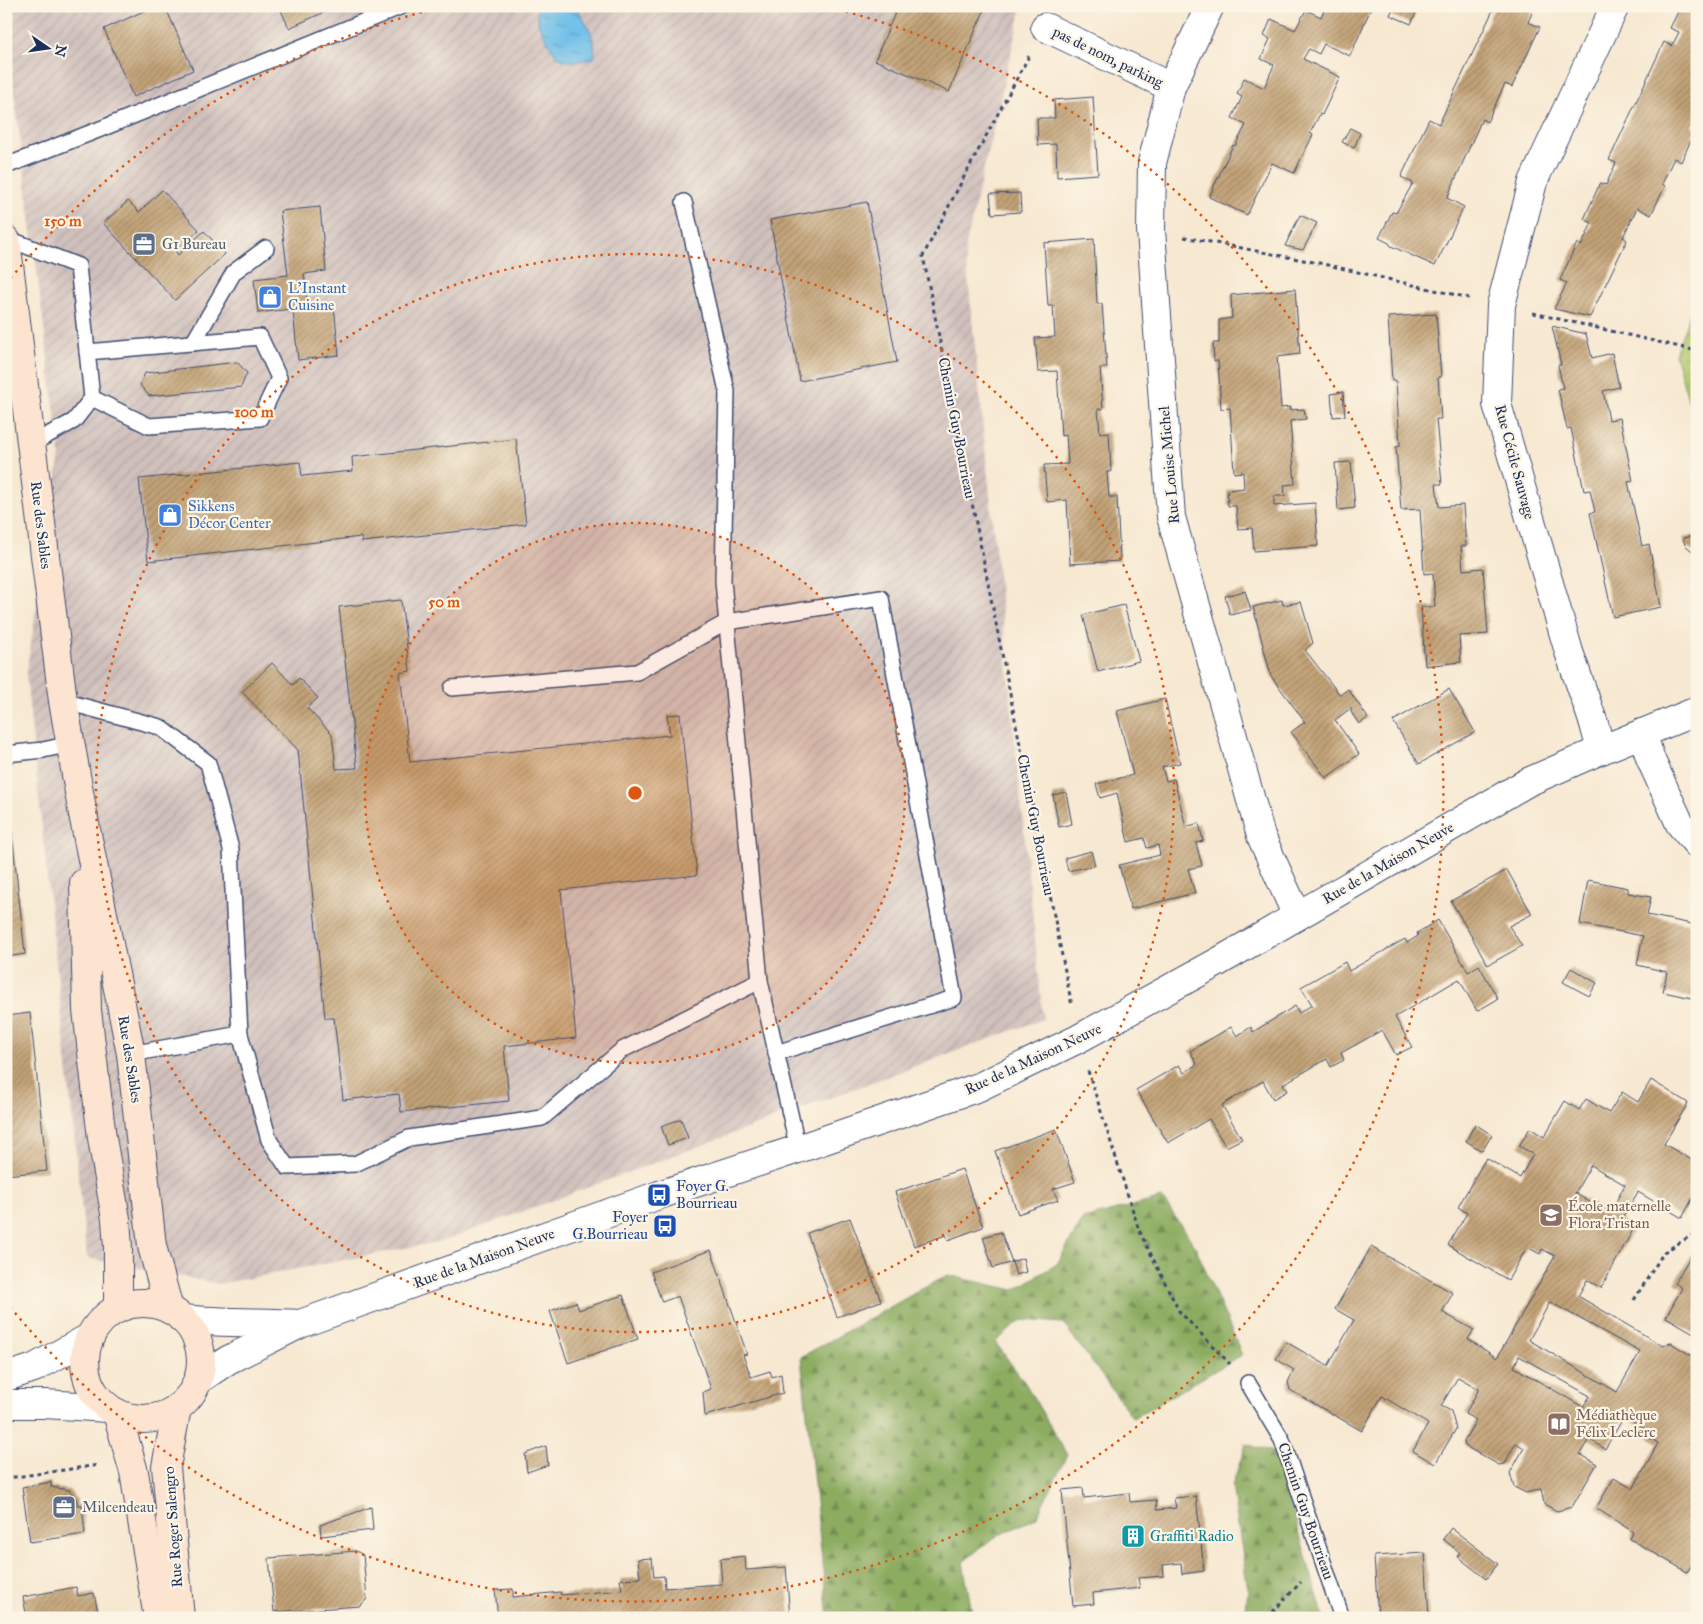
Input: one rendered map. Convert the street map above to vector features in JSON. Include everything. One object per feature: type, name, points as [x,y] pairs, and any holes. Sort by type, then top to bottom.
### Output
[{"type":"main road","name":"Rue des Sables","points":[[6,239],[63,701],[82,809],[132,1054],[152,1246],[176,1314]]},
{"type":"main road","name":"Rue des Sables","points":[[82,809],[87,1010],[102,1138],[116,1218],[118,1308]]},
{"type":"main road","points":[[135,1303],[152,1304],[176,1314],[193,1332],[199,1348],[201,1364],[198,1381],[189,1396],[177,1408],[164,1416],[148,1419],[132,1418],[113,1411],[95,1394],[87,1376],[85,1356],[90,1337],[102,1320],[118,1308],[135,1303]]},
{"type":"main road","name":"Rue Roger Salengro","points":[[177,1408],[166,1467],[180,1618]]},
{"type":"main road","name":"Rue Roger Salengro","points":[[113,1411],[134,1472],[158,1618]]},
{"type":"street","name":"Rue Louise Michel","points":[[1210,6],[1171,87],[1152,163],[1151,230],[1171,517],[1260,836],[1298,916]]},
{"type":"street","name":"Rue Cécile Sauvage","points":[[1601,750],[1566,642],[1497,404],[1501,305],[1533,182],[1615,6]]},
{"type":"street","name":"pas de nom, parking","points":[[1045,27],[1171,87]]},
{"type":"street","name":"Rue de la Maison Neuve","points":[[198,1381],[228,1360],[300,1324],[659,1195],[979,1087],[1078,1039],[1298,916],[1528,782],[1697,711]]},
{"type":"street","points":[[1642,734],[1651,760],[1680,824],[1697,844]]},
{"type":"street","name":"Rue de la Maison Neuve","points":[[176,1314],[211,1322],[251,1321],[300,1324]]},
{"type":"street","points":[[6,1377],[34,1368],[90,1337]]},
{"type":"street","points":[[6,1404],[44,1404],[113,1411]]},
{"type":"lane","points":[[6,166],[402,6]]},
{"type":"lane","points":[[684,202],[727,391],[723,582],[760,981],[798,1149]]},
{"type":"lane","points":[[6,239],[78,266],[92,398],[74,421],[31,444]]},
{"type":"lane","points":[[193,343],[234,272],[266,248]]},
{"type":"lane","points":[[87,352],[260,337],[280,378],[260,418],[148,426],[92,398]]},
{"type":"lane","points":[[452,688],[637,672],[727,622],[881,598],[954,998],[776,1053]]},
{"type":"lane","points":[[63,701],[160,726],[208,763],[231,849],[240,1034],[268,1140],[288,1167],[355,1164],[409,1138],[542,1118],[622,1050],[760,981]]},
{"type":"lane","points":[[6,754],[43,750],[71,744]]},
{"type":"lane","points":[[132,1054],[240,1034]]},
{"type":"lane","name":"Chemin Guy Bourrieau","points":[[1248,1382],[1282,1440],[1342,1618]]},
{"type":"path","name":"Chemin Guy Bourrieau","points":[[1045,27],[923,256],[1078,1039],[1139,1230],[1179,1311],[1248,1382]]},
{"type":"path","points":[[1151,230],[1319,263],[1697,351]]},
{"type":"path","points":[[1634,1300],[1664,1252],[1697,1232]]},
{"type":"path","points":[[6,1502],[10,1501],[8,1478],[106,1464],[114,1474],[134,1472]]},
{"type":"path","points":[[1267,1618],[1323,1560]]},
{"type":"shaded area","points":[[6,6],[1022,6],[965,249],[1043,1019],[443,1241],[219,1284],[87,1258],[26,675],[60,454],[6,27]]},
{"type":"green space","points":[[1697,295],[1697,430],[1675,354]]},
{"type":"green space","points":[[1162,1198],[1195,1246],[1242,1355],[1133,1418],[1063,1323],[1022,1320],[995,1342],[1025,1383],[1067,1455],[1036,1518],[993,1538],[963,1562],[973,1618],[828,1618],[801,1357],[947,1275],[1014,1290],[1057,1264],[1083,1219]]},
{"type":"green space","points":[[1246,1444],[1276,1453],[1324,1618],[1245,1618],[1248,1590],[1232,1486]]},
{"type":"water","points":[[538,6],[575,6],[587,24],[592,37],[594,58],[571,61],[557,56],[540,26],[537,13]]},
{"type":"building","points":[[155,6],[165,6],[193,70],[133,97],[104,29]]},
{"type":"building","points":[[279,6],[338,6],[289,28]]},
{"type":"building","points":[[898,6],[986,6],[949,92],[875,60]]},
{"type":"building","points":[[1326,6],[1372,6],[1350,56],[1324,44],[1319,54],[1309,49],[1303,59],[1340,77],[1322,115],[1320,114],[1310,133],[1313,135],[1294,173],[1272,163],[1247,215],[1209,197],[1233,145],[1235,146],[1246,125],[1232,118],[1242,97],[1237,94],[1244,78],[1264,88],[1274,65],[1261,59],[1270,39],[1264,36],[1271,19],[1295,30],[1306,10],[1321,17]]},
{"type":"building","points":[[1394,6],[1419,6],[1411,24],[1390,15]]},
{"type":"building","points":[[1495,6],[1535,6],[1528,22],[1540,27],[1512,87],[1505,84],[1487,122],[1482,119],[1447,198],[1464,207],[1435,266],[1391,246],[1379,238],[1392,212],[1396,213],[1413,183],[1401,177],[1429,119],[1439,124]]},
{"type":"building","points":[[1681,6],[1697,6],[1697,111],[1695,114],[1697,116],[1692,126],[1696,129],[1681,162],[1674,158],[1662,184],[1665,186],[1651,215],[1637,208],[1623,237],[1627,240],[1590,317],[1554,309],[1567,283],[1560,280],[1577,243],[1581,246],[1592,223],[1584,219],[1600,183],[1606,185],[1616,163],[1609,160],[1664,42],[1672,46],[1679,32],[1670,28]]},
{"type":"building","points":[[1093,97],[1098,174],[1057,177],[1056,144],[1038,145],[1037,118],[1055,118],[1054,100]]},
{"type":"building","points":[[1350,128],[1360,133],[1354,148],[1342,142]]},
{"type":"building","points":[[162,190],[199,230],[176,252],[178,255],[204,231],[225,254],[175,300],[103,223],[128,201],[139,212]]},
{"type":"building","points":[[1020,193],[1021,212],[992,214],[990,194]]},
{"type":"building","points":[[867,202],[897,362],[800,381],[770,220]]},
{"type":"building","points":[[320,207],[326,271],[304,274],[308,307],[258,313],[254,279],[288,275],[280,211]]},
{"type":"building","points":[[1300,215],[1317,223],[1303,250],[1285,246]]},
{"type":"building","points":[[1094,239],[1097,304],[1102,304],[1107,368],[1100,368],[1103,409],[1098,409],[1100,433],[1109,432],[1111,472],[1107,472],[1109,497],[1117,497],[1120,561],[1070,564],[1067,500],[1047,502],[1044,465],[1068,464],[1066,435],[1061,436],[1057,371],[1038,372],[1035,338],[1055,337],[1053,306],[1048,306],[1044,243]]},
{"type":"building","points":[[1295,289],[1300,354],[1277,357],[1281,408],[1290,407],[1289,410],[1304,409],[1306,419],[1290,421],[1295,484],[1284,485],[1285,496],[1274,496],[1274,506],[1315,503],[1318,546],[1254,551],[1252,528],[1238,529],[1236,506],[1228,506],[1227,490],[1244,488],[1243,472],[1234,473],[1230,408],[1221,409],[1218,361],[1214,361],[1213,343],[1219,343],[1219,320],[1232,318],[1231,295]]},
{"type":"building","points":[[334,306],[339,355],[298,360],[293,311]]},
{"type":"building","points":[[1436,314],[1441,377],[1438,377],[1441,419],[1436,419],[1442,484],[1436,484],[1439,507],[1463,505],[1466,546],[1461,546],[1463,570],[1483,568],[1488,634],[1459,636],[1461,662],[1425,666],[1421,607],[1435,607],[1433,573],[1424,574],[1420,509],[1401,510],[1396,447],[1400,446],[1396,381],[1392,381],[1388,317]]},
{"type":"building","points":[[1552,326],[1586,334],[1592,358],[1612,353],[1619,387],[1603,391],[1609,420],[1620,418],[1633,481],[1628,482],[1642,546],[1649,544],[1661,607],[1613,617],[1590,513],[1595,512],[1590,490],[1584,491],[1571,428],[1567,429],[1558,389],[1563,388],[1558,365],[1561,365]]},
{"type":"building","points":[[237,362],[247,373],[241,387],[149,396],[140,385],[145,373]]},
{"type":"building","points":[[1343,392],[1345,416],[1333,417],[1331,394]]},
{"type":"building","points":[[516,439],[526,524],[362,542],[361,537],[148,561],[139,479],[300,462],[302,476],[353,471],[352,457]]},
{"type":"building","points":[[1351,462],[1355,508],[1338,510],[1335,463]]},
{"type":"building","points":[[1697,535],[1697,555],[1685,545],[1683,538]]},
{"type":"building","points":[[1245,591],[1251,610],[1230,615],[1225,596]]},
{"type":"building","points":[[401,600],[410,671],[400,673],[410,762],[670,735],[667,715],[680,714],[697,875],[561,890],[576,1038],[504,1046],[509,1101],[401,1112],[399,1094],[343,1100],[334,1018],[325,1018],[298,750],[242,692],[272,663],[293,685],[299,678],[318,698],[307,708],[332,734],[336,769],[357,768],[339,607]]},
{"type":"building","points":[[1282,600],[1283,605],[1301,602],[1313,643],[1305,650],[1340,695],[1348,689],[1368,718],[1359,724],[1351,712],[1351,708],[1335,720],[1359,754],[1326,778],[1291,732],[1305,722],[1271,676],[1253,607]]},
{"type":"building","points":[[1124,605],[1139,661],[1098,672],[1083,615]]},
{"type":"building","points":[[1449,689],[1475,732],[1419,764],[1393,721]]},
{"type":"building","points":[[1165,699],[1180,763],[1162,767],[1166,781],[1174,779],[1186,827],[1199,823],[1203,841],[1196,843],[1202,866],[1188,869],[1195,893],[1131,909],[1119,865],[1160,855],[1158,845],[1147,848],[1144,838],[1128,842],[1117,793],[1100,798],[1096,784],[1133,775],[1117,711]]},
{"type":"building","points":[[1066,792],[1072,824],[1059,827],[1053,795]]},
{"type":"building","points":[[6,796],[8,796],[25,954],[6,957]]},
{"type":"building","points":[[1091,851],[1095,865],[1068,871],[1065,858]]},
{"type":"building","points":[[1507,870],[1532,914],[1509,926],[1522,946],[1488,965],[1451,901]]},
{"type":"building","points":[[1588,880],[1628,888],[1628,893],[1651,897],[1647,915],[1697,925],[1697,999],[1663,992],[1667,972],[1637,965],[1643,936],[1580,924]]},
{"type":"building","points":[[1438,920],[1468,972],[1479,965],[1498,999],[1477,1011],[1459,979],[1395,1017],[1412,1047],[1396,1055],[1382,1030],[1341,1053],[1344,1060],[1331,1067],[1327,1059],[1283,1084],[1287,1091],[1273,1099],[1263,1081],[1222,1105],[1242,1139],[1226,1147],[1209,1119],[1168,1143],[1136,1090],[1179,1065],[1184,1073],[1197,1064],[1190,1051],[1231,1027],[1237,1036],[1251,1027],[1253,1032],[1295,1006],[1299,1013],[1312,1005],[1301,987],[1345,962],[1349,971],[1405,939],[1407,943],[1418,936],[1417,933]]},
{"type":"building","points":[[1571,968],[1597,983],[1589,996],[1563,982]]},
{"type":"building","points":[[30,1013],[47,1171],[6,1175],[6,1016]]},
{"type":"building","points":[[1651,1080],[1688,1103],[1664,1144],[1697,1163],[1697,1190],[1682,1218],[1638,1192],[1621,1220],[1634,1228],[1601,1288],[1587,1280],[1578,1296],[1663,1346],[1671,1343],[1697,1359],[1697,1567],[1692,1565],[1687,1572],[1630,1539],[1633,1532],[1596,1508],[1614,1478],[1633,1489],[1658,1443],[1640,1432],[1643,1428],[1624,1417],[1605,1449],[1589,1439],[1580,1454],[1597,1464],[1572,1507],[1557,1511],[1544,1504],[1541,1489],[1526,1493],[1514,1487],[1510,1473],[1524,1448],[1516,1443],[1504,1464],[1499,1465],[1465,1446],[1464,1441],[1476,1420],[1465,1414],[1479,1389],[1458,1377],[1441,1406],[1451,1411],[1456,1429],[1435,1464],[1413,1451],[1428,1424],[1382,1396],[1362,1431],[1290,1390],[1288,1382],[1294,1370],[1276,1359],[1286,1342],[1328,1366],[1354,1320],[1335,1309],[1371,1247],[1453,1293],[1442,1312],[1474,1330],[1468,1339],[1497,1358],[1555,1256],[1542,1249],[1540,1254],[1527,1247],[1508,1280],[1448,1245],[1467,1213],[1458,1207],[1486,1158],[1520,1178],[1533,1154],[1519,1146],[1530,1128],[1544,1137],[1565,1101],[1579,1110],[1586,1099],[1609,1113],[1622,1092],[1638,1102]],"holes":[[[1591,1165],[1625,1185],[1609,1214],[1575,1193]],[[1550,1302],[1640,1352],[1617,1392],[1529,1340]],[[1519,1356],[1590,1396],[1583,1407],[1514,1367]]]},
{"type":"building","points":[[681,1119],[688,1138],[668,1145],[661,1126]]},
{"type":"building","points":[[1475,1124],[1492,1135],[1482,1151],[1466,1141]]},
{"type":"building","points":[[1056,1129],[1075,1182],[1053,1189],[1058,1200],[1018,1214],[995,1151]]},
{"type":"building","points":[[962,1169],[983,1227],[948,1240],[946,1235],[914,1246],[895,1192]]},
{"type":"building","points":[[850,1218],[881,1301],[837,1317],[807,1233]]},
{"type":"building","points":[[1001,1232],[1012,1262],[993,1268],[983,1237]]},
{"type":"building","points":[[711,1250],[747,1354],[743,1355],[751,1377],[770,1371],[772,1377],[781,1374],[783,1393],[705,1416],[703,1392],[711,1389],[678,1296],[662,1302],[651,1272]]},
{"type":"building","points":[[1692,1253],[1697,1256],[1697,1335],[1666,1317],[1682,1288],[1675,1283]]},
{"type":"building","points":[[1023,1258],[1026,1272],[1016,1275],[1012,1262]]},
{"type":"building","points":[[623,1295],[638,1339],[568,1363],[550,1311],[576,1302],[579,1310]]},
{"type":"building","points":[[546,1446],[548,1465],[527,1472],[525,1454]]},
{"type":"building","points":[[51,1482],[51,1487],[69,1490],[77,1500],[77,1505],[82,1505],[85,1534],[30,1542],[22,1487]]},
{"type":"building","name":"Graffiti Radio","points":[[1083,1488],[1084,1498],[1129,1493],[1130,1502],[1156,1500],[1157,1510],[1176,1508],[1174,1498],[1196,1496],[1204,1571],[1182,1574],[1181,1563],[1163,1565],[1164,1576],[1138,1578],[1140,1588],[1093,1593],[1094,1604],[1073,1606],[1062,1490]]},
{"type":"building","points":[[371,1507],[373,1530],[321,1536],[320,1525]]},
{"type":"building","points":[[1451,1528],[1498,1564],[1486,1579],[1457,1556],[1460,1553],[1443,1539]]},
{"type":"building","points":[[356,1551],[363,1555],[367,1599],[360,1606],[274,1612],[269,1558]]},
{"type":"building","points":[[1425,1553],[1429,1618],[1378,1618],[1374,1556]]},
{"type":"building","points":[[745,1556],[746,1570],[786,1567],[790,1618],[498,1618],[495,1590],[513,1589],[513,1597],[560,1592],[561,1595],[622,1590],[620,1579],[640,1578],[638,1559],[652,1558],[654,1577],[664,1576],[665,1588],[722,1584],[720,1559]]},
{"type":"building","points":[[76,1587],[78,1596],[94,1593],[99,1617],[27,1618],[23,1597]]},
{"type":"place","name":"G1 Bureau","points":[[144,244]]},
{"type":"place","name":"L'Instant Cuisine","points":[[270,297]]},
{"type":"place","name":"Sikkens Décor Center","points":[[170,515]]},
{"type":"place","name":"Foyer G. Bourrieau","points":[[659,1195]]},
{"type":"place","name":"École maternelle Flora Tristan","points":[[1551,1215]]},
{"type":"place","name":"Foyer G.Bourrieau","points":[[665,1226]]},
{"type":"place","name":"Médiathèque Félix Leclerc","points":[[1559,1424]]},
{"type":"place","name":"Milcendeau","points":[[64,1507]]},
{"type":"place","name":"Graffiti Radio","points":[[1133,1536]]}]
